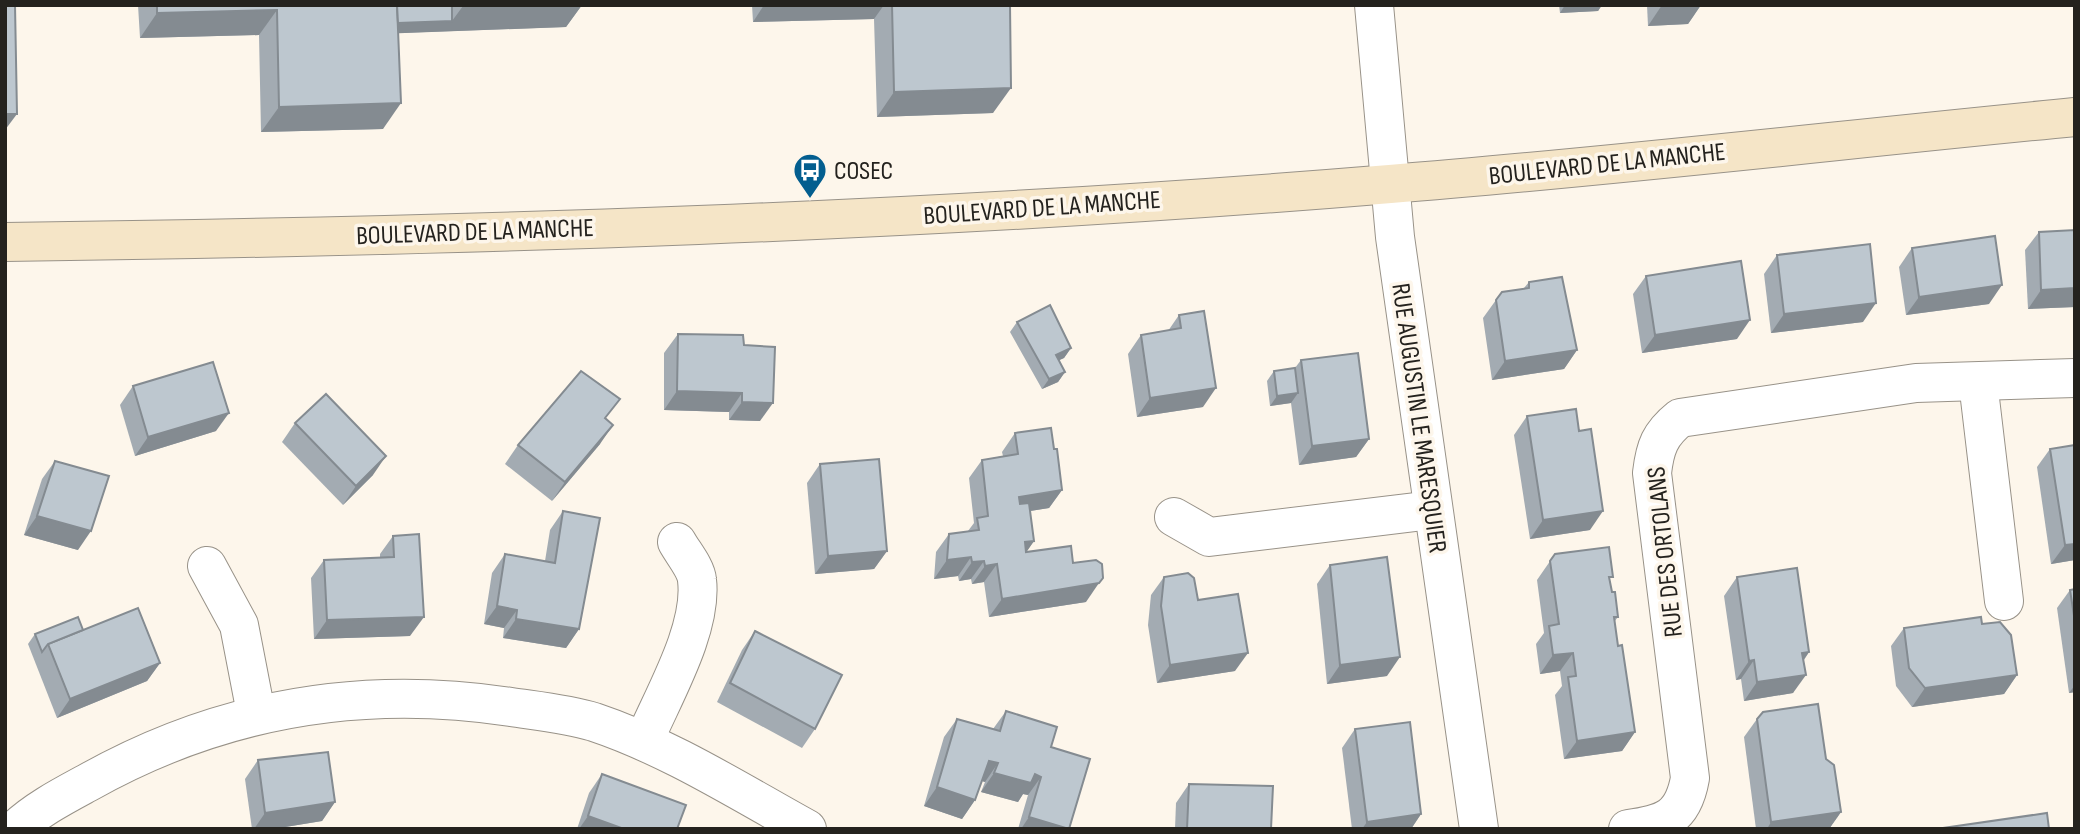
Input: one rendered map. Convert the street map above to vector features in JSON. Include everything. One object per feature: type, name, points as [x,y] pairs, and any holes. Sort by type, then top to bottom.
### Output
[{"type":"main road","name":"BOULEVARD DE LA MANCHE","points":[[5,242],[737,224],[1390,184],[2075,117]]},
{"type":"street","name":"RUE AUGUSTIN LE MARESQUIER","points":[[1374,5],[1390,184],[1432,510],[1479,829]]},
{"type":"street","name":"RUE DES ORTOLANS","points":[[1628,829],[1656,825],[1675,814],[1687,799],[1690,778],[1652,473],[1655,450],[1663,432],[1680,418],[1709,412],[1916,383],[2075,378]]},
{"type":"street","points":[[1978,382],[2004,601]]},
{"type":"street","points":[[1174,517],[1209,537],[1432,510]]},
{"type":"street","points":[[644,741],[689,637],[696,610],[697,578],[677,542]]},
{"type":"street","points":[[207,566],[239,625],[256,713]]},
{"type":"street","points":[[16,829],[56,801],[117,766],[198,732],[256,713],[322,702],[388,699],[473,702],[592,722],[644,741],[807,829]]},
{"type":"building","points":[[5,5],[15,5],[17,114],[5,114]]},
{"type":"building","points":[[157,5],[397,5],[401,103],[279,107],[277,10],[157,13]]},
{"type":"building","points":[[397,5],[452,5],[452,21],[398,23]]},
{"type":"building","points":[[892,5],[1010,5],[1011,88],[894,92]]},
{"type":"building","points":[[2075,230],[2075,288],[2041,290],[2039,232]]},
{"type":"building","points":[[1995,236],[2002,285],[1919,297],[1912,248]]},
{"type":"building","points":[[1870,244],[1876,303],[1784,314],[1777,255]]},
{"type":"building","points":[[1741,261],[1750,320],[1655,335],[1646,276]]},
{"type":"building","points":[[1562,277],[1577,350],[1505,361],[1496,300],[1502,292],[1529,288],[1529,282]]},
{"type":"building","points":[[1050,305],[1071,348],[1056,355],[1065,372],[1049,379],[1017,322]]},
{"type":"building","points":[[1204,311],[1216,388],[1150,398],[1141,335],[1181,328],[1179,315]]},
{"type":"building","points":[[678,334],[743,335],[744,345],[775,347],[773,403],[742,402],[742,393],[677,391]]},
{"type":"building","points":[[1358,353],[1369,439],[1312,446],[1301,360]]},
{"type":"building","points":[[213,362],[229,413],[148,437],[133,386]]},
{"type":"building","points":[[1295,368],[1298,393],[1277,396],[1274,371]]},
{"type":"building","points":[[581,371],[620,399],[605,418],[613,425],[565,482],[518,445]]},
{"type":"building","points":[[326,394],[386,456],[356,486],[295,423]]},
{"type":"building","points":[[1576,409],[1579,431],[1591,429],[1603,511],[1543,520],[1527,416]]},
{"type":"building","points":[[1051,428],[1054,449],[1057,449],[1062,490],[1019,497],[1020,504],[1029,503],[1034,541],[1025,542],[1026,552],[1071,546],[1073,563],[1096,560],[1102,564],[1103,578],[1099,583],[1002,599],[997,564],[985,566],[984,561],[972,562],[971,557],[947,560],[949,534],[979,530],[977,518],[988,516],[982,460],[1018,454],[1015,433]]},
{"type":"building","points":[[2075,445],[2075,544],[2065,545],[2050,449]]},
{"type":"building","points":[[879,459],[887,551],[828,556],[820,464]]},
{"type":"building","points":[[55,461],[109,476],[91,531],[37,516]]},
{"type":"building","points":[[563,511],[600,518],[579,629],[516,619],[517,610],[497,606],[505,554],[555,563]]},
{"type":"building","points":[[419,534],[424,617],[327,620],[324,560],[394,557],[393,536]]},
{"type":"building","points":[[1609,547],[1613,577],[1609,577],[1612,592],[1615,592],[1618,617],[1614,617],[1618,646],[1622,645],[1635,732],[1577,741],[1568,677],[1576,676],[1573,653],[1553,655],[1549,626],[1559,624],[1550,561],[1555,554]]},
{"type":"building","points":[[1387,557],[1400,657],[1340,665],[1330,565]]},
{"type":"building","points":[[1797,568],[1809,652],[1802,653],[1806,675],[1757,682],[1754,660],[1749,661],[1737,577]]},
{"type":"building","points":[[1188,573],[1194,578],[1198,600],[1238,594],[1248,653],[1170,665],[1161,606],[1164,577]]},
{"type":"building","points":[[2075,589],[2075,622],[2070,590]]},
{"type":"building","points":[[138,608],[160,663],[70,699],[48,644]]},
{"type":"building","points":[[78,617],[83,630],[48,644],[42,652],[35,634]]},
{"type":"building","points":[[1981,617],[1982,624],[2000,622],[2011,635],[2017,675],[1925,688],[1909,668],[1904,628]]},
{"type":"building","points":[[755,631],[842,675],[815,729],[730,683]]},
{"type":"building","points":[[1818,704],[1826,759],[1834,765],[1841,812],[1771,822],[1757,719],[1763,712]]},
{"type":"building","points":[[1006,711],[1057,727],[1051,747],[1090,759],[1069,829],[1029,817],[1041,777],[1035,774],[1031,783],[994,773],[998,763],[989,761],[975,800],[937,787],[957,719],[1000,731]]},
{"type":"building","points":[[1410,722],[1421,814],[1367,822],[1355,729]]},
{"type":"building","points":[[328,752],[335,802],[265,813],[258,760]]},
{"type":"building","points":[[602,774],[686,805],[677,829],[624,829],[588,816]]},
{"type":"building","points":[[1189,784],[1273,786],[1271,829],[1187,829]]},
{"type":"building","points":[[2047,813],[2049,829],[1936,829]]},
{"type":"place","name":"COSEC","points":[[810,200]]}]
